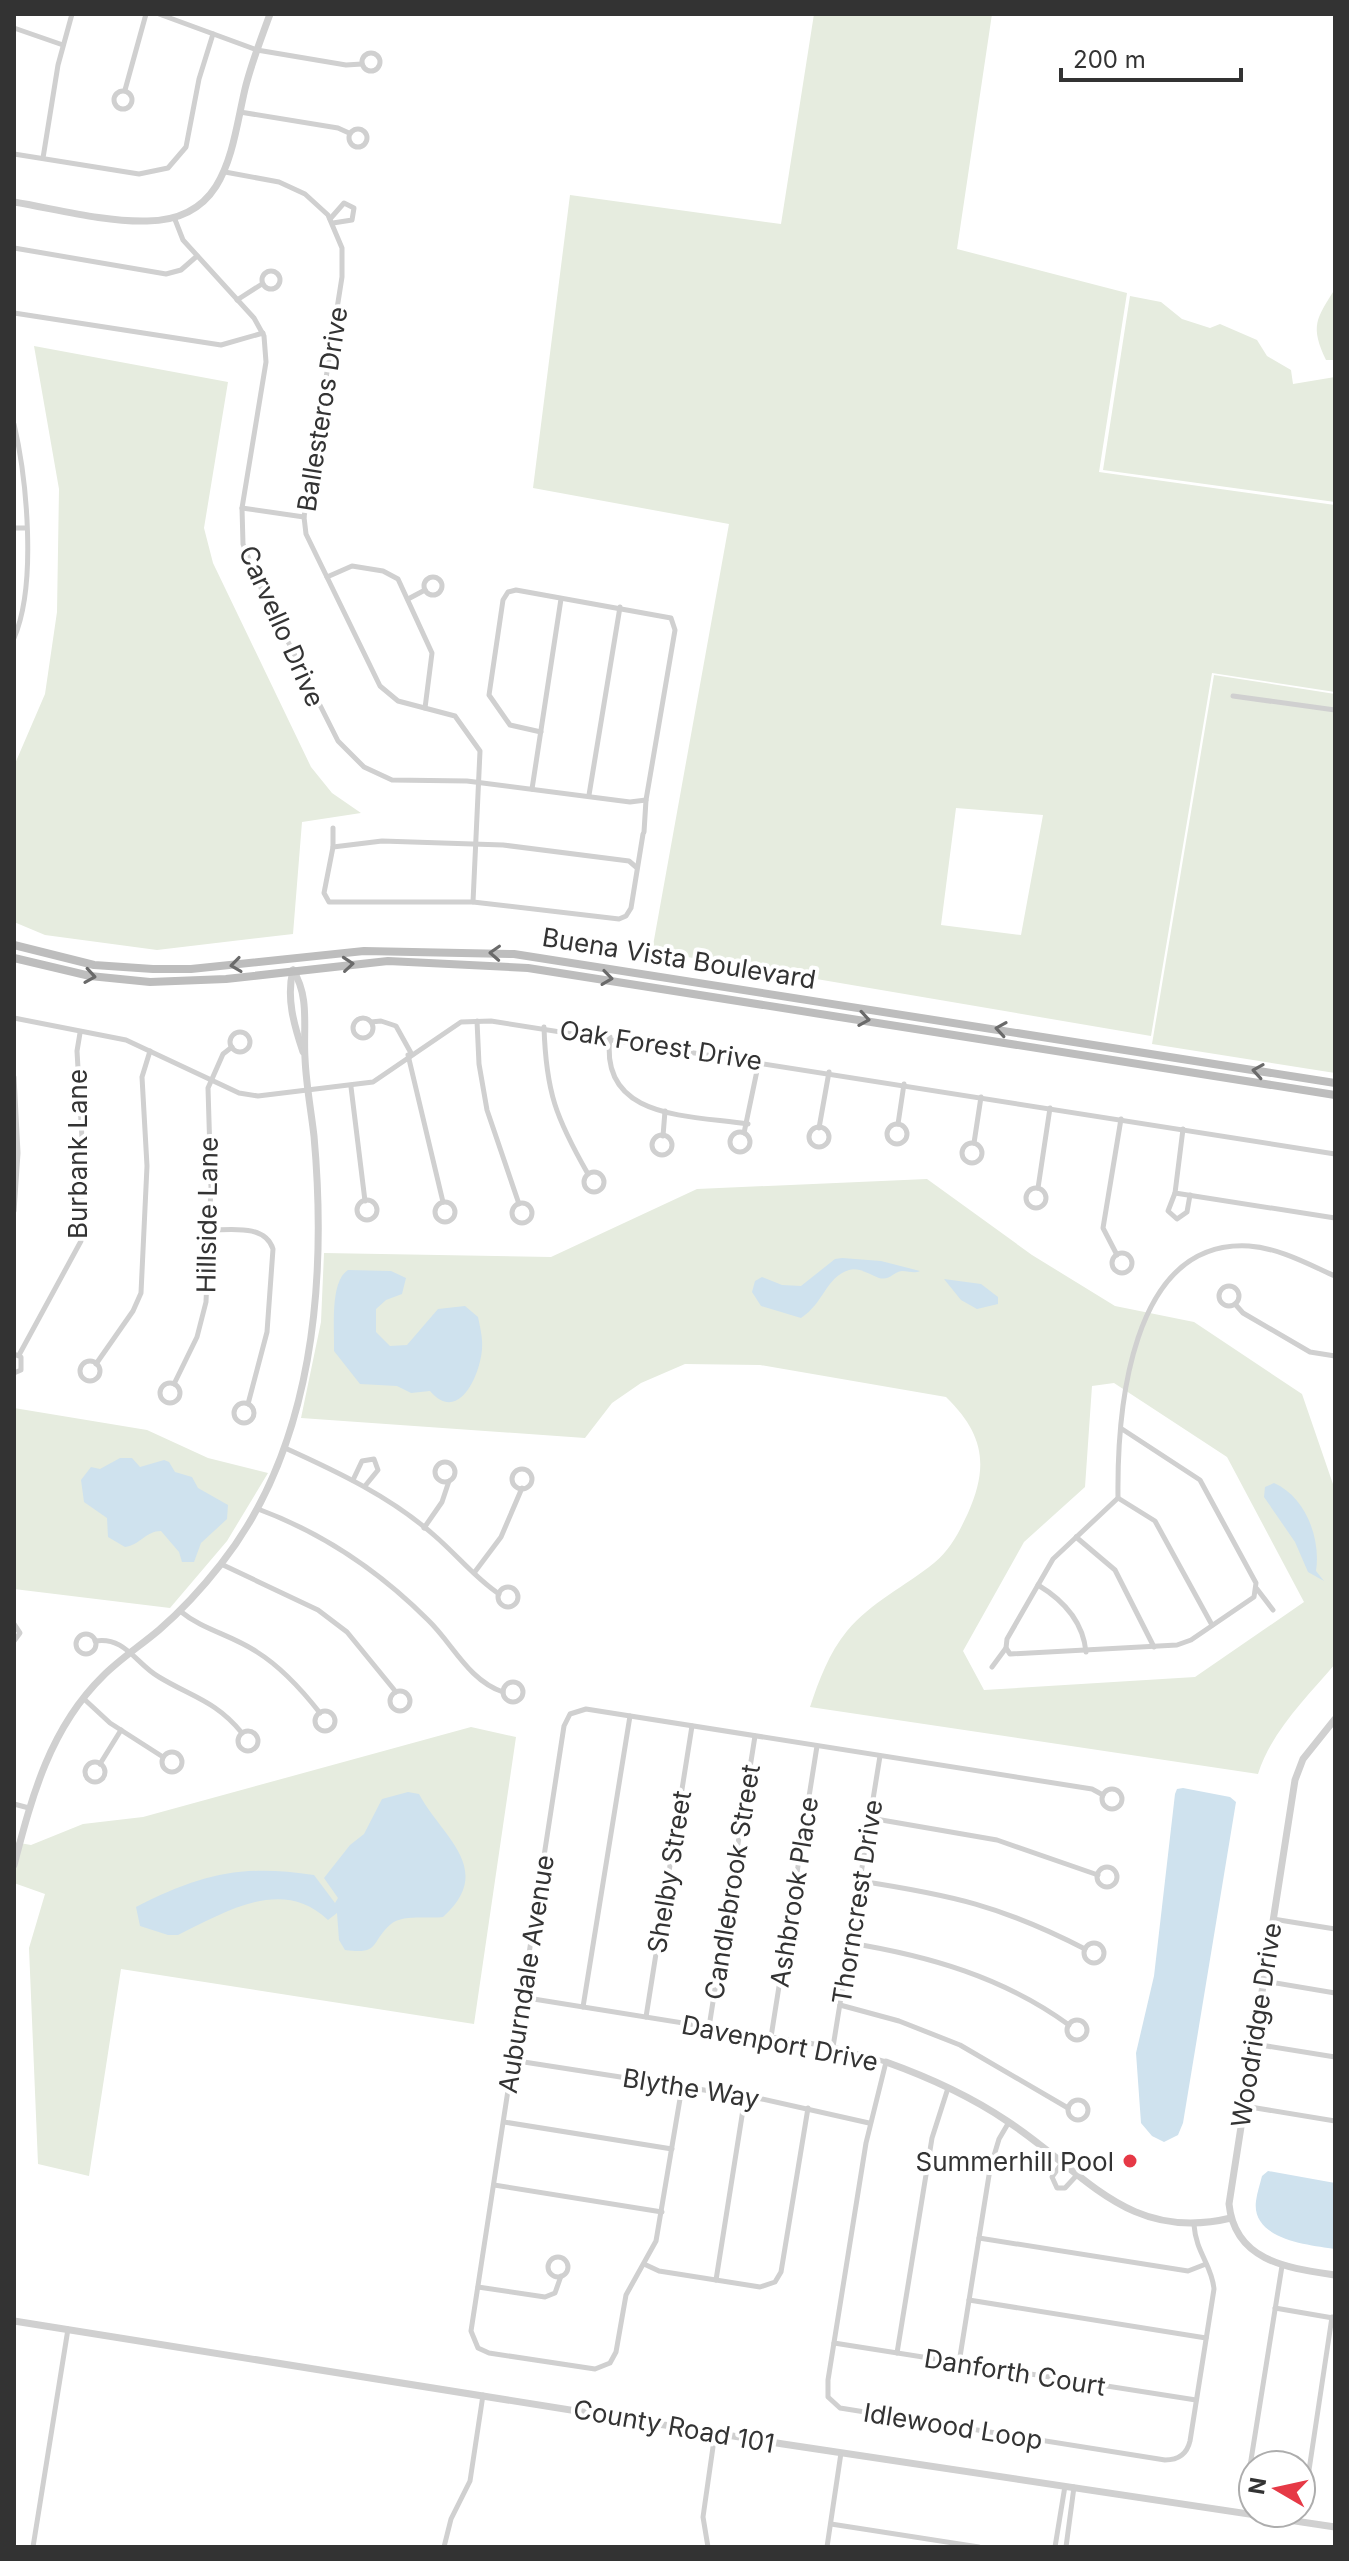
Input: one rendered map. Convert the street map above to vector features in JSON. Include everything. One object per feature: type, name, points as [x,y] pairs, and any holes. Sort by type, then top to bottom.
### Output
[{"type":"main road","name":"Buena Vista Boulevard","points":[[14,945],[55,957],[121,968],[191,969],[291,957],[451,950],[570,960],[1335,1083]]},
{"type":"main road","points":[[291,957],[293,970]]},
{"type":"main road","name":"Buena Vista Boulevard","points":[[14,958],[90,976],[150,982],[226,979],[388,961],[528,968],[1335,1095]]},
{"type":"main road","points":[[1182,1070],[1183,1059]]},
{"type":"street","points":[[43,158],[63,45],[72,14]]},
{"type":"street","points":[[125,90],[146,14]]},
{"type":"street","points":[[159,14],[257,50],[346,65],[362,64]]},
{"type":"street","points":[[14,202],[140,221],[174,217],[205,199],[225,172],[257,50],[270,14]]},
{"type":"street","points":[[14,28],[63,45]]},
{"type":"street","points":[[14,154],[147,174],[168,168],[186,147],[199,79],[213,34]]},
{"type":"street","points":[[240,112],[338,128],[349,133]]},
{"type":"street","points":[[225,172],[296,188],[321,207],[332,221]]},
{"type":"street","points":[[344,203],[354,208],[352,220],[332,221],[344,203]]},
{"type":"street","points":[[14,313],[221,345],[263,333],[179,234],[174,217]]},
{"type":"street","name":"Ballesteros Drive","points":[[332,221],[342,248],[342,277],[304,517],[306,534],[380,686],[398,701],[450,714],[463,725],[480,751],[473,902]]},
{"type":"street","points":[[14,248],[166,274],[181,270],[197,256]]},
{"type":"street","points":[[237,300],[262,284]]},
{"type":"street","name":"Carvello Drive","points":[[263,333],[266,362],[242,508],[241,532],[247,558],[326,721],[345,749],[372,772],[392,780],[478,782],[640,803],[646,800]]},
{"type":"street","points":[[14,424],[26,528],[24,592],[14,638]]},
{"type":"street","points":[[242,508],[304,517]]},
{"type":"street","points":[[14,528],[26,528]]},
{"type":"street","points":[[327,577],[352,566],[383,571],[398,579],[432,653],[425,708]]},
{"type":"street","points":[[408,599],[425,590]]},
{"type":"street","points":[[333,828],[326,900],[334,903],[473,902],[623,918],[631,908],[675,624],[662,614],[511,590],[504,595],[489,695],[510,725],[541,732]]},
{"type":"street","points":[[532,789],[561,599]]},
{"type":"street","points":[[589,795],[620,607]]},
{"type":"street","points":[[1233,696],[1335,710]]},
{"type":"street","points":[[333,847],[382,841],[475,844],[578,853],[629,861],[636,867]]},
{"type":"street","points":[[14,1865],[43,1765],[83,1698],[179,1610],[221,1564],[258,1509],[285,1448],[301,1393],[313,1310],[317,1191],[302,984],[293,970]]},
{"type":"street","name":"Oak Forest Drive","points":[[15,1020],[126,1040],[246,1096],[309,1092],[373,1082],[461,1022],[477,1021],[610,1037],[1335,1154]]},
{"type":"street","points":[[371,1022],[381,1021],[396,1026],[410,1054],[443,1202]]},
{"type":"street","points":[[477,1021],[479,1064],[487,1110],[519,1204]]},
{"type":"street","points":[[544,1027],[547,1083],[556,1116],[588,1174]]},
{"type":"street","name":"Burbank Lane","points":[[14,1373],[23,1367],[16,1355],[81,1241],[83,1156],[77,1051],[80,1033]]},
{"type":"street","points":[[610,1037],[610,1069],[618,1086],[632,1101],[665,1111],[748,1124]]},
{"type":"street","name":"Hillside Lane","points":[[174,1384],[202,1322],[210,1230],[208,1101],[211,1080],[223,1054],[232,1047]]},
{"type":"street","points":[[96,1364],[133,1311],[141,1293],[147,1166],[142,1077],[150,1051]]},
{"type":"street","points":[[744,1133],[759,1061]]},
{"type":"street","points":[[819,1128],[829,1072]]},
{"type":"street","points":[[14,1077],[18,1153],[14,1211]]},
{"type":"street","points":[[898,1124],[904,1084]]},
{"type":"street","points":[[351,1087],[365,1201]]},
{"type":"street","points":[[974,1143],[981,1097]]},
{"type":"street","points":[[1038,1188],[1050,1108]]},
{"type":"street","points":[[663,1136],[665,1111]]},
{"type":"street","points":[[1117,1255],[1103,1228],[1121,1119]]},
{"type":"street","points":[[1183,1129],[1175,1193],[1168,1211],[1177,1219],[1185,1216],[1190,1195]]},
{"type":"street","points":[[1175,1193],[1335,1218]]},
{"type":"street","points":[[210,1230],[255,1230],[270,1241],[273,1249],[267,1332],[248,1404]]},
{"type":"street","points":[[992,1667],[1006,1648],[1053,1559],[1118,1498],[1127,1370],[1139,1333],[1160,1293],[1190,1262],[1213,1250],[1247,1246],[1275,1251],[1335,1276]]},
{"type":"street","points":[[1235,1304],[1243,1313],[1310,1352],[1335,1356]]},
{"type":"street","points":[[1122,1429],[1200,1480],[1257,1589],[1273,1610]]},
{"type":"street","points":[[285,1448],[365,1486],[424,1528],[499,1594]]},
{"type":"street","points":[[353,1480],[362,1461],[374,1459],[378,1470],[365,1486]]},
{"type":"street","points":[[424,1528],[442,1502],[449,1481]]},
{"type":"street","points":[[474,1573],[501,1537],[522,1488]]},
{"type":"street","points":[[1118,1498],[1155,1521],[1212,1625]]},
{"type":"street","points":[[258,1509],[301,1525],[374,1570],[430,1621],[477,1677],[503,1692]]},
{"type":"street","points":[[1076,1537],[1115,1570],[1154,1647]]},
{"type":"street","points":[[221,1564],[318,1610],[347,1632],[396,1692]]},
{"type":"street","points":[[1038,1585],[1066,1605],[1084,1638],[1086,1652]]},
{"type":"street","points":[[1006,1648],[1018,1656],[1185,1643],[1254,1597],[1257,1589]]},
{"type":"street","points":[[179,1610],[194,1622],[257,1651],[297,1685],[320,1713]]},
{"type":"street","points":[[14,1624],[20,1633],[14,1641]]},
{"type":"street","points":[[95,1641],[113,1641],[131,1652],[160,1678],[187,1689],[224,1713],[242,1733]]},
{"type":"street","points":[[83,1698],[121,1730],[163,1757]]},
{"type":"street","name":"Auburndale Avenue","points":[[682,2087],[656,2241],[626,2295],[614,2357],[600,2369],[489,2353],[478,2348],[471,2331],[564,1726],[570,1714],[580,1709],[630,1716],[1092,1789],[1103,1795]]},
{"type":"street","points":[[583,2007],[630,1716]]},
{"type":"street","name":"Woodridge Drive","points":[[1231,2218],[1229,2195],[1298,1770],[1335,1719]]},
{"type":"street","name":"Shelby Street","points":[[646,2017],[692,1726]]},
{"type":"street","points":[[100,1764],[121,1730]]},
{"type":"street","name":"Candlebrook Street","points":[[709,2027],[755,1736]]},
{"type":"street","name":"Ashbrook Place","points":[[771,2037],[817,1746]]},
{"type":"street","name":"Thorncrest Drive","points":[[833,2047],[880,1756]]},
{"type":"street","points":[[14,1804],[29,1808]]},
{"type":"street","points":[[870,1818],[997,1840],[1098,1875]]},
{"type":"street","points":[[860,1881],[976,1901],[1018,1916],[1085,1949]]},
{"type":"street","points":[[1272,1919],[1335,1929]]},
{"type":"street","points":[[850,1943],[904,1953],[972,1972],[1014,1991],[1069,2025]]},
{"type":"street","points":[[1263,1981],[1335,1993]]},
{"type":"street","name":"Davenport Drive","points":[[521,1997],[833,2047],[886,2062],[948,2088],[1009,2122],[1126,2210],[1194,2225],[1231,2218]]},
{"type":"street","points":[[840,2005],[899,2021],[960,2045],[1068,2108]]},
{"type":"street","points":[[1253,2044],[1335,2057]]},
{"type":"street","name":"Blythe Way","points":[[511,2060],[808,2108],[869,2123]]},
{"type":"street","name":"Idlewood Loop","points":[[886,2062],[869,2123],[826,2391],[831,2402],[840,2408],[1165,2460],[1178,2458],[1189,2447],[1214,2289],[1195,2243],[1194,2225]]},
{"type":"street","points":[[897,2353],[930,2146],[948,2088]]},
{"type":"street","points":[[716,2280],[745,2097]]},
{"type":"street","points":[[1243,2106],[1335,2121]]},
{"type":"street","points":[[644,2264],[659,2271],[760,2287],[770,2285],[778,2278],[808,2108]]},
{"type":"street","points":[[504,2122],[672,2149]]},
{"type":"street","points":[[959,2363],[994,2152],[1009,2122]]},
{"type":"street","points":[[1062,2163],[1052,2177],[1057,2188],[1065,2188],[1077,2175]]},
{"type":"street","points":[[494,2185],[662,2212]]},
{"type":"street","points":[[1231,2218],[1251,2249],[1282,2266],[1335,2275]]},
{"type":"street","points":[[979,2238],[1188,2271],[1206,2264]]},
{"type":"street","points":[[1253,2449],[1282,2266]]},
{"type":"street","points":[[478,2287],[545,2297],[555,2293],[561,2276]]},
{"type":"street","points":[[969,2300],[1206,2338]]},
{"type":"street","points":[[1275,2308],[1333,2318],[1312,2449]]},
{"type":"street","name":"County Road 101","points":[[14,2321],[841,2453],[1335,2527]]},
{"type":"street","points":[[33,2547],[68,2329]]},
{"type":"street","name":"Danforth Court","points":[[834,2343],[1196,2400]]},
{"type":"street","points":[[444,2547],[451,2519],[470,2481],[483,2394]]},
{"type":"street","points":[[708,2547],[703,2517],[715,2433]]},
{"type":"street","points":[[827,2547],[841,2453]]},
{"type":"street","points":[[1055,2547],[1065,2485]]},
{"type":"street","points":[[1066,2547],[1074,2487]]},
{"type":"street","points":[[831,2524],[979,2547]]},
{"type":"shaded area","points":[[814,14],[992,14],[957,249],[1127,293],[1099,472],[1335,505],[1335,692],[1212,673],[1151,1036],[652,951],[729,524],[533,488],[570,195],[781,224]],"holes":[[[956,808],[1043,815],[1021,935],[941,925]]]},
{"type":"shaded area","points":[[1335,289],[1335,360],[1326,360],[1318,339],[1317,323]]},
{"type":"shaded area","points":[[1130,296],[1161,302],[1182,319],[1210,328],[1220,324],[1257,340],[1267,356],[1291,370],[1293,384],[1335,377],[1335,502],[1103,470]]},
{"type":"shaded area","points":[[34,346],[228,382],[204,528],[213,563],[311,767],[332,793],[361,813],[302,822],[293,934],[157,950],[45,935],[14,922],[14,766],[45,694],[57,612],[59,489]]},
{"type":"shaded area","points":[[1214,675],[1335,694],[1335,1073],[1152,1044]]},
{"type":"shaded area","points":[[927,1179],[1032,1255],[1115,1306],[1194,1322],[1302,1394],[1335,1490],[1335,1664],[1281,1729],[1258,1774],[810,1707],[830,1658],[847,1631],[867,1611],[940,1558],[968,1513],[979,1480],[979,1451],[968,1424],[946,1397],[760,1365],[685,1364],[641,1383],[612,1403],[585,1438],[301,1418],[321,1322],[324,1253],[551,1257],[697,1189]],"holes":[[[1114,1383],[1227,1457],[1304,1602],[1195,1677],[984,1690],[963,1651],[1024,1542],[1085,1487],[1092,1386]]]},
{"type":"shaded area","points":[[14,1408],[147,1430],[208,1458],[268,1473],[227,1541],[170,1608],[14,1589]]},
{"type":"shaded area","points":[[471,1727],[516,1737],[474,2024],[121,1969],[89,2176],[38,2164],[29,1948],[45,1894],[14,1883],[14,1842],[31,1845],[83,1824],[143,1817]]},
{"type":"water","points":[[835,1259],[881,1261],[920,1271],[902,1271],[883,1279],[861,1270],[841,1273],[801,1318],[761,1306],[752,1292],[755,1281],[762,1277],[782,1285],[801,1286]]},
{"type":"water","points":[[348,1270],[391,1271],[406,1278],[402,1294],[386,1300],[376,1309],[376,1332],[390,1346],[407,1345],[438,1309],[465,1306],[478,1317],[482,1349],[477,1372],[466,1392],[450,1402],[440,1400],[430,1391],[411,1393],[397,1386],[360,1384],[334,1351],[335,1296],[342,1276]]},
{"type":"water","points":[[944,1279],[981,1284],[998,1297],[998,1304],[977,1309],[961,1300]]},
{"type":"water","points":[[120,1458],[132,1458],[140,1467],[164,1460],[169,1462],[175,1472],[192,1477],[198,1488],[228,1505],[227,1519],[201,1543],[194,1562],[182,1562],[179,1552],[161,1531],[125,1547],[108,1537],[107,1518],[84,1502],[81,1480],[91,1467],[100,1469]]},
{"type":"water","points":[[1274,1483],[1295,1498],[1309,1520],[1316,1546],[1316,1571],[1324,1581],[1308,1572],[1295,1542],[1264,1497],[1265,1487]]},
{"type":"water","points":[[1177,1789],[1230,1797],[1236,1802],[1183,2123],[1178,2135],[1164,2142],[1152,2136],[1141,2123],[1136,2053],[1154,1976],[1175,1794]]},
{"type":"water","points":[[408,1792],[419,1794],[451,1839],[465,1868],[465,1884],[458,1900],[443,1917],[396,1921],[384,1930],[374,1946],[364,1951],[345,1950],[339,1940],[337,1913],[328,1920],[310,1907],[292,1901],[273,1899],[254,1902],[178,1935],[140,1926],[136,1907],[181,1887],[222,1874],[265,1871],[314,1875],[335,1903],[338,1898],[324,1878],[350,1845],[364,1834],[382,1799]]},
{"type":"water","points":[[1268,2171],[1335,2183],[1335,2249],[1284,2238],[1263,2224],[1257,2214],[1256,2201],[1262,2176]]},
{"type":"place","name":"Summerhill Pool","points":[[1130,2161]]}]
